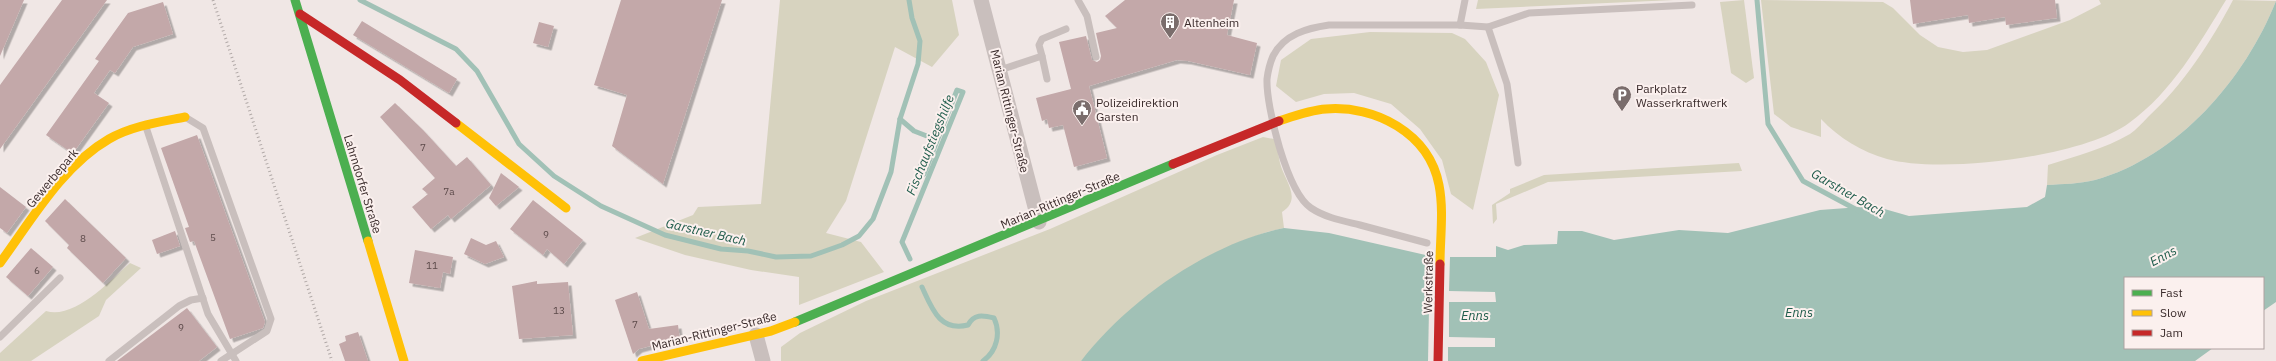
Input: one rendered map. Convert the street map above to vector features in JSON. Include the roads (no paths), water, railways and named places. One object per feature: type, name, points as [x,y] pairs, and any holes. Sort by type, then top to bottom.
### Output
[{"type":"street","name":"Marian Rittinger-Straße","points":[[981,0],[1038,222]]},
{"type":"street","name":"Lahrndorfer Straße","points":[[296,1],[404,361]]},
{"type":"street","points":[[300,14],[400,80],[566,208]]},
{"type":"street","name":"Marian-Rittinger-Straße","points":[[642,361],[756,335],[832,308],[1274,122],[1306,112],[1331,109],[1356,109],[1375,114],[1395,123],[1412,136],[1427,153],[1437,177],[1441,204]]},
{"type":"street","name":"Gewerbepark","points":[[0,263],[74,167],[92,151],[108,140],[146,126],[185,117]]},
{"type":"street","name":"Werkstraße","points":[[1438,361],[1441,204]]},
{"type":"street","points":[[756,335],[763,361]]},
{"type":"lane","points":[[1078,0],[1086,16],[1096,57]]},
{"type":"lane","points":[[1460,25],[1465,0]]},
{"type":"lane","points":[[1427,243],[1329,217],[1310,208],[1296,190],[1289,174],[1274,122],[1267,80],[1269,66],[1282,43],[1295,34],[1311,27],[1329,25],[1460,25],[1488,27],[1529,13],[1692,5]]},
{"type":"lane","points":[[1488,27],[1507,84],[1518,163]]},
{"type":"lane","points":[[1047,79],[1039,45],[1042,39],[1066,29]]},
{"type":"lane","points":[[1000,70],[1042,56]]},
{"type":"lane","points":[[185,117],[203,128],[271,320],[267,331],[221,361]]},
{"type":"lane","points":[[146,126],[214,328],[236,361]]},
{"type":"lane","points":[[0,337],[60,278]]},
{"type":"lane","points":[[109,361],[180,306],[192,300],[204,298]]},
{"type":"water","name":"Enns","points":[[2276,1],[2276,302],[2264,310],[2264,277],[2124,277],[2124,349],[2212,349],[2195,361],[1448,361],[1448,347],[1495,347],[1495,338],[1449,337],[1449,302],[1496,302],[1495,292],[1449,291],[1450,257],[1496,257],[1496,246],[1508,250],[1524,245],[1557,244],[1558,231],[1582,231],[1614,240],[1679,230],[1728,233],[1820,210],[1874,206],[1909,216],[2027,207],[2045,197],[2047,185],[2071,184],[2095,180],[2125,169],[2154,153],[2181,134],[2205,111],[2227,86],[2246,59],[2263,30]]},
{"type":"water","points":[[1284,228],[1329,233],[1430,256],[1428,361],[1081,361],[1122,317],[1172,278],[1199,261],[1227,247],[1256,236]]},
{"type":"waterway","name":"Garstner Bach","points":[[360,0],[456,49],[477,71],[519,144],[554,176],[601,206],[665,235],[721,249],[748,251],[776,257],[811,256],[842,245],[859,236],[873,219],[891,172],[900,119],[918,64],[920,41],[912,18],[909,0]]},
{"type":"waterway","name":"Garstner Bach","points":[[1757,0],[1768,124],[1803,181],[1859,211]]},
{"type":"waterway","name":"Fischaufstiegshilfe","points":[[900,119],[914,131],[932,138],[918,172],[924,174],[957,90],[963,92],[902,242],[910,259]]},
{"type":"waterway","name":"Fischaufstiegshilfe","points":[[922,287],[929,303],[938,317],[950,325],[968,325],[970,321],[979,316],[994,318],[997,330],[996,341],[992,352],[983,361]]},
{"type":"railway","points":[[213,0],[332,361]]},
{"type":"place","name":"Altenheim","points":[[1170,39]]},
{"type":"place","name":"Parkplatz Wasserkraftwerk","points":[[1622,112]]},
{"type":"place","name":"Polizeidirektion Garsten","points":[[1082,126]]}]
